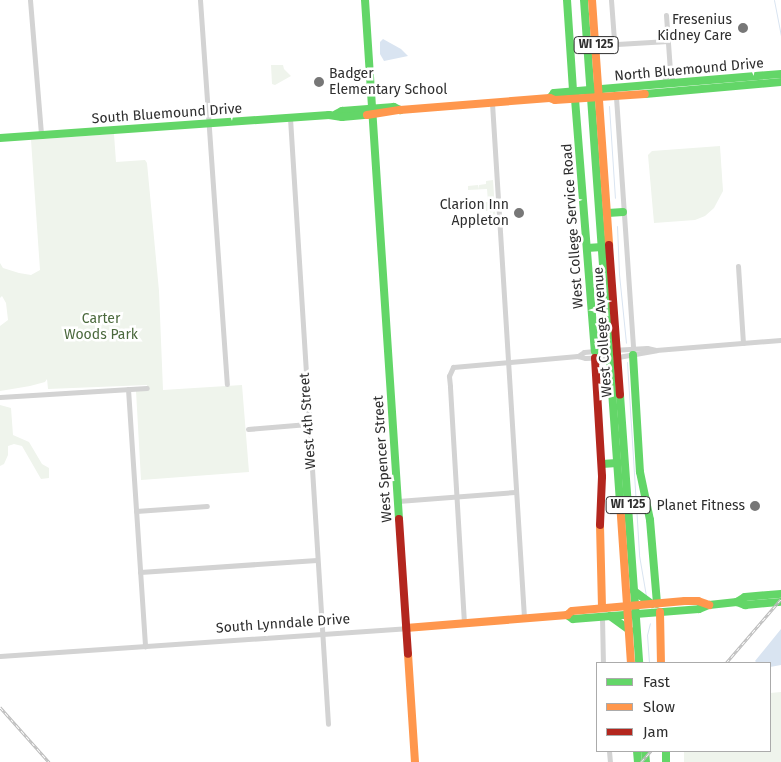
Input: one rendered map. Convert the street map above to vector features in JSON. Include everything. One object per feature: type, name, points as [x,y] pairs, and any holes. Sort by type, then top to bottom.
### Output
[{"type":"main road","name":"West Spencer Street","points":[[365,0],[371,74],[375,80],[374,112],[378,144],[376,154],[415,762]]},
{"type":"main road","name":"West College Service Road","points":[[567,0],[602,464],[600,526],[604,614]]},
{"type":"main road","name":"West College Avenue","points":[[584,0],[608,213],[617,463],[631,610],[639,662]]},
{"type":"main road","name":"West College Avenue","points":[[592,0],[602,247],[634,590],[629,630],[631,662]]},
{"type":"main road","name":"North Bluemound Drive","points":[[595,94],[673,82],[781,74]]},
{"type":"main road","points":[[648,94],[654,90],[670,88],[673,82]]},
{"type":"main road","name":"North Bluemound Drive","points":[[595,94],[616,97],[781,82]]},
{"type":"main road","name":"South Bluemound Drive","points":[[0,138],[336,114],[342,117],[374,112],[395,113],[400,110],[550,98],[554,93],[574,95],[595,94]]},
{"type":"main road","points":[[608,213],[623,212]]},
{"type":"main road","points":[[587,248],[602,247]]},
{"type":"main road","points":[[633,352],[640,472],[650,520],[661,662]]},
{"type":"main road","points":[[602,464],[617,463]]},
{"type":"main road","points":[[634,590],[641,598],[657,607]]},
{"type":"main road","points":[[737,602],[745,597],[781,594]]},
{"type":"main road","name":"South Lynndale Drive","points":[[406,628],[567,615],[572,611],[604,614],[698,601],[708,605],[737,602]]},
{"type":"main road","points":[[737,602],[746,605],[781,602]]},
{"type":"main road","points":[[604,614],[629,630]]},
{"type":"street","points":[[30,0],[41,136]]},
{"type":"street","points":[[200,0],[227,384]]},
{"type":"street","points":[[611,0],[614,40],[617,44],[668,41]]},
{"type":"street","points":[[666,15],[670,71],[673,82]]},
{"type":"street","points":[[662,84],[670,71]]},
{"type":"street","points":[[616,97],[633,352]]},
{"type":"street","points":[[492,103],[524,618]]},
{"type":"street","name":"West 4th Street","points":[[290,118],[328,724]]},
{"type":"street","points":[[738,266],[743,343]]},
{"type":"street","points":[[464,623],[449,381],[453,367],[781,340]]},
{"type":"street","points":[[0,397],[147,388]]},
{"type":"street","points":[[128,389],[145,646]]},
{"type":"street","points":[[248,429],[308,424]]},
{"type":"street","points":[[398,501],[515,492]]},
{"type":"street","points":[[136,510],[207,506]]},
{"type":"street","points":[[140,572],[317,560]]},
{"type":"street","name":"West College Service Road","points":[[603,662],[604,614]]},
{"type":"street","name":"South Lynndale Drive","points":[[0,656],[406,628]]},
{"type":"green space","points":[[271,65],[283,65],[284,69],[291,76],[275,85],[272,84]]},
{"type":"green space","name":"Carter Woods Park","points":[[114,134],[116,162],[145,160],[147,163],[159,291],[163,390],[242,385],[249,472],[141,480],[136,391],[147,390],[147,385],[48,389],[47,379],[45,382],[30,386],[0,391],[0,326],[8,320],[6,303],[2,296],[0,298],[0,263],[3,268],[19,273],[31,275],[40,270],[31,140]]},
{"type":"green space","points":[[720,146],[723,191],[714,208],[705,216],[695,220],[654,223],[648,155],[652,151]]},
{"type":"green space","points":[[493,180],[496,224],[490,222],[490,211],[481,211],[481,202],[488,202],[487,189],[468,190],[468,186],[478,185],[479,189],[479,185]]},
{"type":"green space","points":[[0,405],[11,408],[13,435],[29,442],[42,464],[49,468],[49,478],[41,479],[22,446],[14,444],[8,446],[8,455],[4,464],[0,466]]},
{"type":"green space","points":[[781,692],[781,762],[684,762],[684,752],[771,752],[771,693]]},
{"type":"shaded area","points":[[383,39],[401,49],[408,56],[384,61],[380,54],[380,42]]},
{"type":"shaded area","points":[[781,629],[781,665],[771,667],[771,662],[755,661]]},
{"type":"waterway","points":[[774,0],[781,36]]},
{"type":"waterway","points":[[609,106],[615,198]]},
{"type":"waterway","points":[[617,226],[619,274],[626,343]]},
{"type":"waterway","points":[[627,362],[639,555],[646,596]]},
{"type":"waterway","points":[[649,662],[647,635],[650,623]]},
{"type":"railway","points":[[727,662],[781,599]]},
{"type":"railway","points":[[0,707],[49,762]]},
{"type":"railway","points":[[641,762],[650,752]]},
{"type":"traffic: fast","points":[[365,0],[399,519]]},
{"type":"traffic: fast","points":[[567,0],[573,91]]},
{"type":"traffic: fast","points":[[584,0],[620,502]]},
{"type":"traffic: fast","points":[[550,98],[554,93],[781,74]]},
{"type":"traffic: fast","points":[[645,94],[781,82]]},
{"type":"traffic: fast","points":[[575,99],[595,351]]},
{"type":"traffic: fast","points":[[336,114],[342,111],[394,107],[400,110]]},
{"type":"traffic: fast","points":[[0,138],[329,115],[342,117],[367,115]]},
{"type":"traffic: fast","points":[[608,213],[623,212]]},
{"type":"traffic: fast","points":[[587,248],[602,247]]},
{"type":"traffic: fast","points":[[633,355],[640,472],[650,520],[657,604]]},
{"type":"traffic: fast","points":[[620,395],[639,662]]},
{"type":"traffic: fast","points":[[602,464],[617,463]]},
{"type":"traffic: fast","points":[[634,591],[652,604]]},
{"type":"traffic: fast","points":[[737,602],[745,597],[781,594]]},
{"type":"traffic: fast","points":[[567,615],[573,619],[699,609],[709,605],[737,602],[745,605],[781,602]]},
{"type":"traffic: fast","points":[[610,616],[629,630]]},
{"type":"traffic: fast","points":[[637,752],[638,762]]},
{"type":"traffic: fast","points":[[645,752],[646,762]]},
{"type":"traffic: fast","points":[[666,752],[666,762]]},
{"type":"traffic: slow","points":[[592,0],[609,245]]},
{"type":"traffic: slow","points":[[367,115],[400,110],[550,98],[555,100],[645,94]]},
{"type":"traffic: slow","points":[[620,502],[631,662]]},
{"type":"traffic: slow","points":[[600,525],[602,608]]},
{"type":"traffic: slow","points":[[406,628],[567,615],[572,611],[685,601],[698,601],[709,605]]},
{"type":"traffic: slow","points":[[660,612],[661,662]]},
{"type":"traffic: slow","points":[[408,654],[415,762]]},
{"type":"traffic: jam","points":[[609,245],[620,395]]},
{"type":"traffic: jam","points":[[595,358],[602,477],[600,525]]},
{"type":"traffic: jam","points":[[399,519],[408,654]]},
{"type":"place","name":"Fresenius Kidney Care","points":[[743,28]]},
{"type":"place","name":"Badger Elementary School","points":[[319,82]]},
{"type":"place","name":"Clarion Inn Appleton","points":[[519,213]]},
{"type":"place","name":"Planet Fitness","points":[[755,506]]}]
